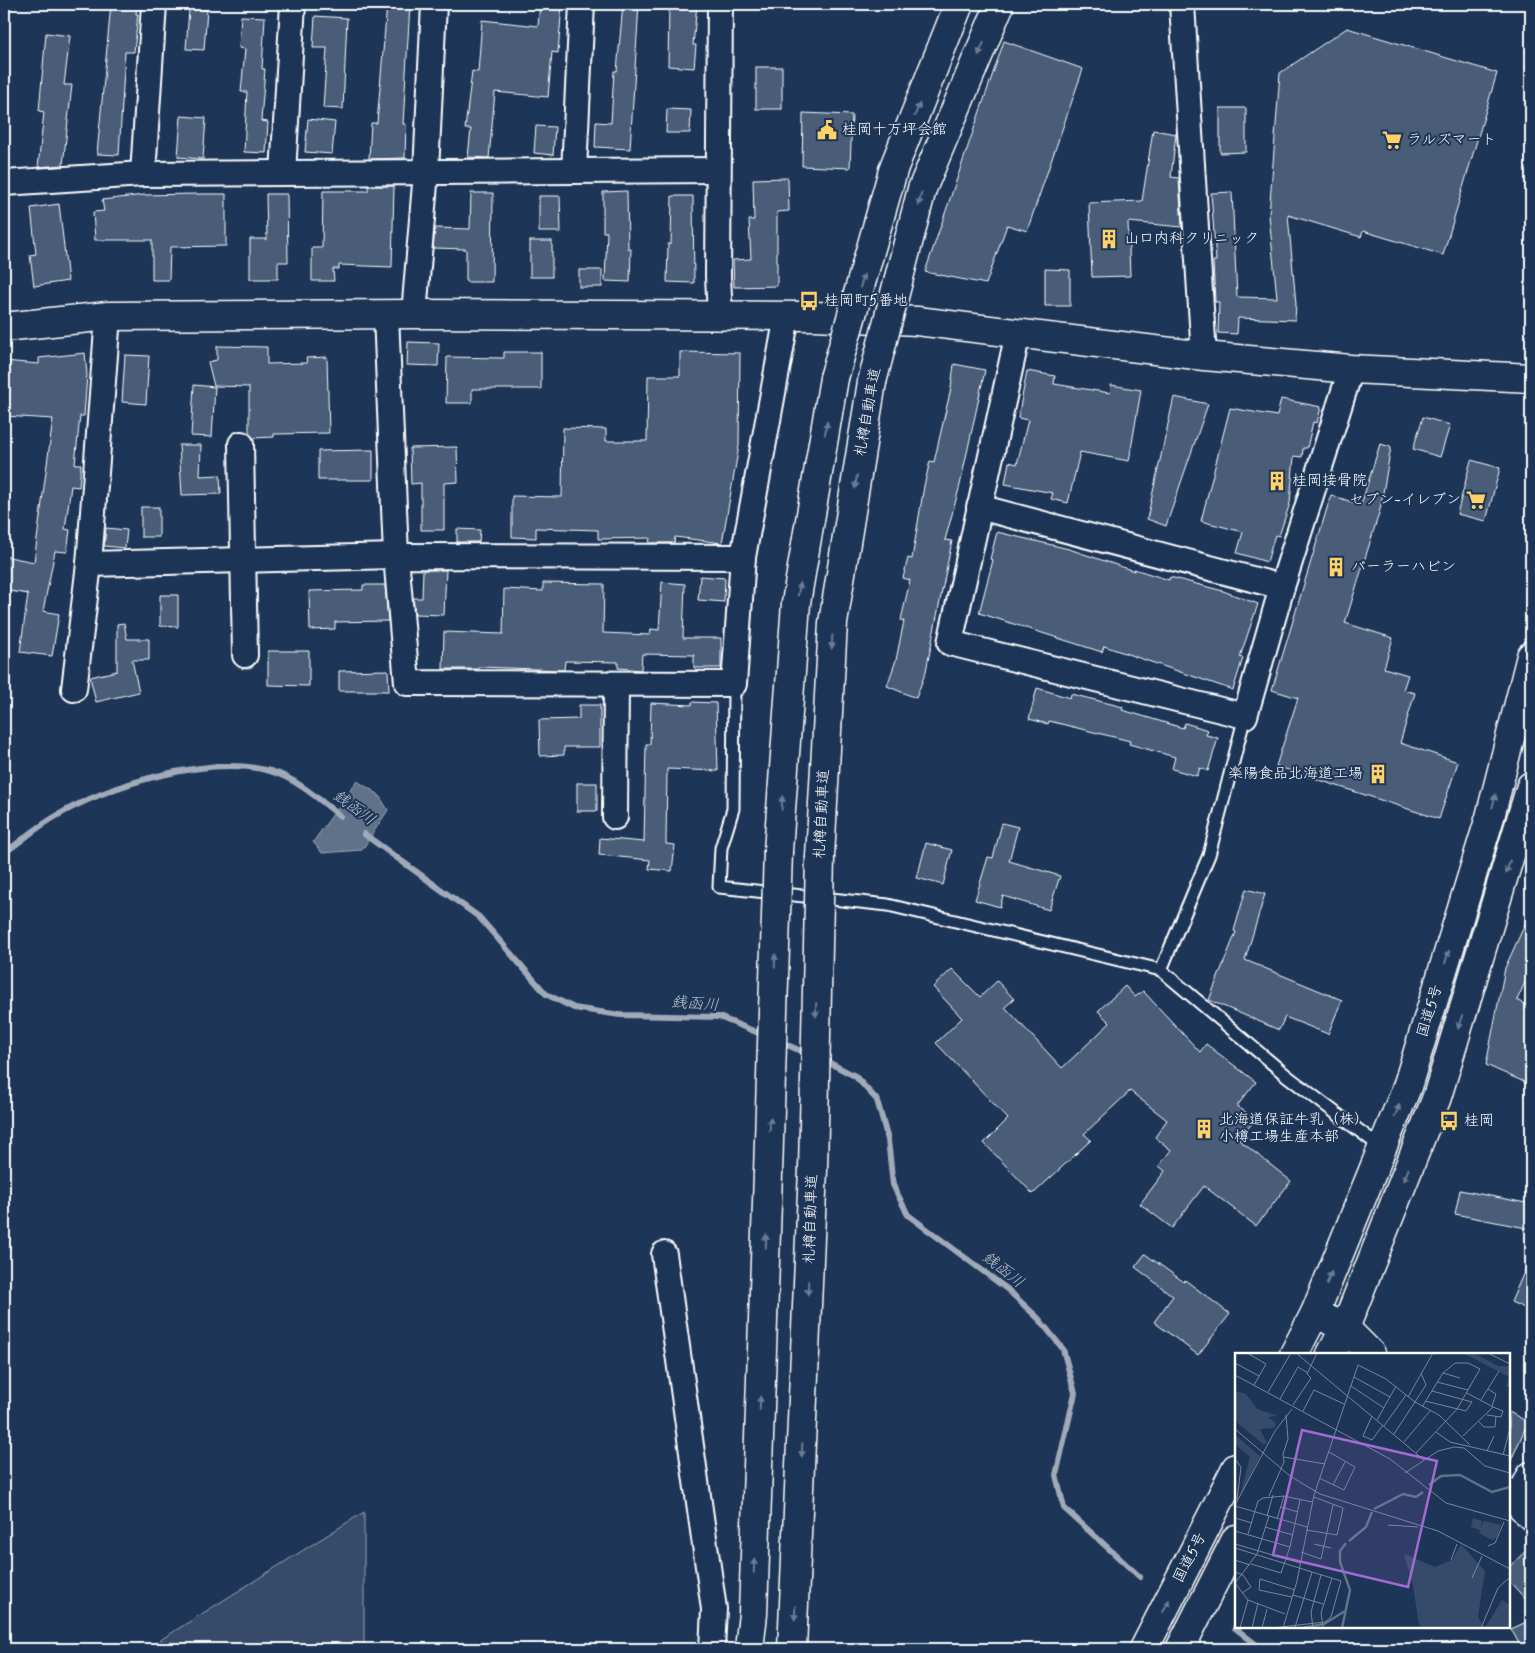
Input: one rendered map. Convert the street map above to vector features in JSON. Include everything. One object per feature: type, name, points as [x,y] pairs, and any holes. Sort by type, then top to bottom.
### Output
[{"type":"main road","points":[[749,1649],[753,1614],[778,851],[796,603],[834,378],[894,167],[959,4]]},
{"type":"main road","name":"札樽自動車道","points":[[792,1649],[813,1169],[820,857],[833,623],[872,382],[922,189],[1000,4]]},
{"type":"main road","points":[[4,327],[108,316],[386,314],[787,316],[917,321],[1204,356],[1351,369],[1531,378]]},
{"type":"main road","name":"国道5号","points":[[1295,1353],[1315,1313],[1407,1087],[1490,817],[1531,656]]},
{"type":"main road","points":[[1332,1353],[1345,1328],[1437,1097],[1531,786]]},
{"type":"main road","points":[[1315,1313],[1345,1328],[1370,1353]]},
{"type":"main road","name":"国道5号","points":[[1144,1649],[1235,1470]]},
{"type":"main road","points":[[1519,1504],[1531,1476]]},
{"type":"main road","points":[[1180,1649],[1235,1541]]},
{"type":"street","points":[[143,174],[154,4]]},
{"type":"street","points":[[283,173],[293,4]]},
{"type":"street","points":[[414,314],[426,172],[434,4]]},
{"type":"street","points":[[574,171],[582,4]]},
{"type":"street","points":[[720,4],[718,170],[720,316]]},
{"type":"street","points":[[1182,4],[1204,356]]},
{"type":"street","points":[[4,184],[143,174],[718,170]]},
{"type":"street","points":[[386,314],[396,556],[406,683],[616,685],[734,684],[743,556],[787,316]]},
{"type":"street","points":[[74,689],[89,564],[108,316]]},
{"type":"street","points":[[1018,333],[950,643],[1246,716],[1282,586],[1351,369]]},
{"type":"street","points":[[241,444],[245,654]]},
{"type":"street","points":[[979,507],[1282,586]]},
{"type":"street","points":[[89,564],[396,556],[743,556]]},
{"type":"street","points":[[615,817],[616,685]]},
{"type":"street","points":[[664,1254],[714,1609],[712,1649]]},
{"type":"lane","points":[[734,684],[733,809],[721,848],[719,888],[888,905],[1161,970],[1288,1076],[1382,1148]]},
{"type":"lane","points":[[1161,970],[1209,855],[1246,716]]},
{"type":"shaded area","points":[[364,1512],[364,1649],[146,1649]]},
{"type":"water","points":[[357,781],[378,794],[388,810],[362,850],[322,853],[313,842]]},
{"type":"building","points":[[111,4],[137,4],[136,14],[138,14],[134,52],[125,52],[119,155],[97,154]]},
{"type":"building","points":[[387,4],[410,4],[403,124],[406,124],[405,158],[369,159],[371,123],[377,123]]},
{"type":"building","points":[[540,4],[562,4],[558,53],[552,52],[548,97],[495,92],[489,158],[468,157],[471,129],[465,129],[472,71],[478,72],[482,20],[538,26]]},
{"type":"building","points":[[623,4],[639,4],[630,149],[595,147],[596,122],[611,123],[614,71],[617,71]]},
{"type":"building","points":[[669,4],[697,4],[693,45],[696,45],[694,68],[668,66]]},
{"type":"building","points":[[189,9],[207,10],[204,50],[186,49]]},
{"type":"building","points":[[241,16],[265,17],[262,69],[265,69],[261,121],[268,122],[266,153],[244,152],[247,92],[241,92],[245,49],[239,48]]},
{"type":"building","points":[[315,16],[347,18],[343,109],[323,108],[327,48],[313,48]]},
{"type":"building","points":[[1347,28],[1497,73],[1443,255],[1363,231],[1361,237],[1288,215],[1296,304],[1295,320],[1238,318],[1237,334],[1218,333],[1219,302],[1215,302],[1213,261],[1216,261],[1211,193],[1232,192],[1237,297],[1277,298],[1269,215],[1280,73]]},
{"type":"building","points":[[46,33],[70,36],[64,85],[72,85],[63,165],[38,167],[44,112],[39,111]]},
{"type":"building","points":[[1004,41],[1083,69],[1027,231],[1007,225],[986,284],[925,272]]},
{"type":"building","points":[[756,67],[782,67],[782,109],[756,109]]},
{"type":"building","points":[[1220,108],[1246,108],[1246,152],[1220,153]]},
{"type":"building","points":[[667,109],[691,110],[690,133],[666,133]]},
{"type":"building","name":"桂岡十万坪会館","points":[[803,113],[852,115],[850,168],[802,166]]},
{"type":"building","points":[[181,116],[206,118],[203,159],[178,157]]},
{"type":"building","points":[[308,119],[335,122],[332,154],[305,152]]},
{"type":"building","points":[[536,126],[555,127],[553,155],[534,153]]},
{"type":"building","points":[[1153,130],[1176,134],[1171,177],[1179,178],[1182,227],[1128,222],[1130,276],[1092,277],[1089,203],[1142,201]]},
{"type":"building","points":[[788,178],[789,211],[777,212],[777,286],[734,287],[733,260],[751,259],[749,220],[754,220],[753,179]]},
{"type":"building","points":[[368,186],[394,186],[392,267],[339,265],[339,269],[333,269],[334,281],[312,281],[312,248],[322,248],[323,191],[368,191]]},
{"type":"building","points":[[627,191],[628,249],[631,249],[630,282],[605,281],[607,232],[603,232],[603,192]]},
{"type":"building","points":[[471,193],[493,193],[492,282],[466,282],[466,249],[433,248],[435,228],[470,229]]},
{"type":"building","points":[[226,194],[226,246],[170,247],[169,280],[152,280],[152,240],[95,240],[93,212],[104,211],[102,200],[144,195]]},
{"type":"building","points":[[266,194],[287,194],[288,262],[278,262],[278,279],[250,279],[250,239],[267,239]]},
{"type":"building","points":[[539,196],[560,196],[561,232],[539,232]]},
{"type":"building","points":[[672,196],[693,196],[694,283],[667,282],[668,244],[671,244]]},
{"type":"building","points":[[59,204],[68,281],[34,286],[30,255],[36,254],[31,208]]},
{"type":"building","points":[[530,241],[552,241],[552,277],[530,277]]},
{"type":"building","points":[[1045,269],[1070,270],[1070,306],[1045,306]]},
{"type":"building","points":[[579,270],[602,270],[602,287],[579,287]]},
{"type":"building","points":[[408,342],[439,343],[438,366],[407,365]]},
{"type":"building","points":[[217,346],[267,347],[267,364],[307,363],[306,358],[327,357],[329,433],[274,434],[274,437],[253,438],[249,434],[249,387],[214,386],[208,362],[217,360]]},
{"type":"building","points":[[504,352],[541,352],[541,389],[472,389],[472,403],[446,403],[447,357],[504,358]]},
{"type":"building","points":[[680,352],[740,353],[739,446],[722,543],[675,537],[674,543],[649,543],[650,538],[598,539],[598,530],[536,528],[536,538],[512,537],[512,496],[562,497],[563,428],[606,429],[606,441],[647,441],[648,376],[680,376]]},
{"type":"building","points":[[85,353],[87,375],[84,416],[80,416],[75,464],[81,464],[79,487],[71,486],[65,529],[70,530],[67,552],[55,551],[43,611],[59,614],[52,656],[20,652],[28,594],[4,590],[4,556],[34,562],[53,419],[4,416],[4,361],[39,364],[39,358]]},
{"type":"building","points":[[125,355],[149,356],[146,404],[122,402]]},
{"type":"building","points":[[954,364],[985,370],[960,485],[945,540],[952,541],[926,671],[916,698],[887,686],[896,660],[904,621],[901,620],[910,580],[903,578],[908,558],[912,559],[924,486],[930,461],[934,462],[951,388]]},
{"type":"building","points":[[1027,371],[1055,376],[1054,384],[1110,393],[1111,385],[1141,390],[1129,461],[1080,452],[1068,503],[1051,499],[1053,493],[1005,484],[1009,462],[1017,464],[1028,420],[1018,418]]},
{"type":"building","points":[[194,385],[215,387],[212,437],[191,436]]},
{"type":"building","points":[[1174,397],[1208,404],[1166,526],[1147,519]]},
{"type":"building","points":[[1281,399],[1321,407],[1317,423],[1313,422],[1307,448],[1303,448],[1302,457],[1294,456],[1290,503],[1279,536],[1275,535],[1267,562],[1237,553],[1243,532],[1201,521],[1230,408],[1277,416]]},
{"type":"building","points":[[1423,417],[1450,425],[1440,457],[1413,449]]},
{"type":"building","points":[[1380,444],[1391,447],[1380,510],[1345,623],[1393,638],[1384,668],[1408,675],[1403,690],[1415,693],[1400,743],[1458,762],[1439,819],[1276,766],[1298,698],[1272,690],[1331,495],[1361,505]]},
{"type":"building","points":[[179,445],[201,445],[200,476],[220,475],[221,494],[182,495]]},
{"type":"building","points":[[457,447],[458,482],[444,483],[444,530],[421,530],[421,483],[411,484],[410,448]]},
{"type":"building","points":[[373,450],[373,480],[318,480],[318,451]]},
{"type":"building","name":"セブン-イレブン","points":[[1471,460],[1500,468],[1486,521],[1457,514]]},
{"type":"building","points":[[141,507],[159,507],[159,537],[141,537]]},
{"type":"building","points":[[106,528],[127,530],[125,548],[104,546]]},
{"type":"building","points":[[457,529],[480,530],[479,542],[457,542]]},
{"type":"building","points":[[997,532],[1069,549],[1134,571],[1134,569],[1169,580],[1170,577],[1223,591],[1258,604],[1240,657],[1243,658],[1233,690],[1104,646],[1102,652],[979,613],[993,560],[990,559]]},
{"type":"building","points":[[423,570],[446,570],[444,615],[415,614],[413,598],[422,598]]},
{"type":"building","points":[[700,576],[725,578],[724,602],[698,600]]},
{"type":"building","points":[[662,582],[685,584],[683,638],[721,638],[721,668],[694,668],[694,655],[642,654],[641,670],[618,668],[618,662],[565,661],[564,670],[479,667],[479,669],[443,669],[444,632],[503,634],[504,589],[543,591],[543,583],[604,584],[603,633],[650,635],[651,629],[659,630]]},
{"type":"building","points":[[363,585],[385,585],[388,621],[335,622],[335,629],[310,630],[309,591],[363,590]]},
{"type":"building","points":[[160,595],[178,595],[178,627],[160,626]]},
{"type":"building","points":[[124,623],[127,639],[149,639],[149,660],[132,660],[139,692],[96,702],[90,677],[117,671],[117,624]]},
{"type":"building","points":[[268,651],[309,651],[309,686],[268,685]]},
{"type":"building","points":[[388,670],[389,691],[339,691],[339,671]]},
{"type":"building","points":[[1037,688],[1070,698],[1071,694],[1123,707],[1122,710],[1183,728],[1185,723],[1208,730],[1206,735],[1218,738],[1208,771],[1200,768],[1197,776],[1172,769],[1175,757],[1129,744],[1130,741],[1049,721],[1048,724],[1029,719]]},
{"type":"building","points":[[692,702],[716,703],[718,771],[667,769],[666,844],[675,845],[672,871],[649,869],[650,860],[599,855],[600,838],[644,842],[646,744],[650,744],[651,703],[692,705]]},
{"type":"building","points":[[579,705],[600,705],[600,747],[564,747],[564,755],[540,756],[539,720],[579,719]]},
{"type":"building","points":[[577,783],[597,783],[597,811],[577,811]]},
{"type":"building","points":[[1002,823],[1018,827],[1009,861],[1060,876],[1049,910],[1003,896],[1000,907],[975,900],[988,857],[993,858]]},
{"type":"building","points":[[926,843],[952,850],[943,885],[917,878]]},
{"type":"building","points":[[1246,889],[1265,894],[1245,960],[1342,1000],[1328,1034],[1285,1017],[1279,1030],[1209,1000],[1236,932],[1234,931]]},
{"type":"building","points":[[1531,911],[1531,969],[1517,1000],[1531,1007],[1531,1085],[1486,1065],[1505,968]]},
{"type":"building","points":[[952,969],[980,997],[997,981],[1014,999],[1005,1007],[1062,1068],[1110,1023],[1098,1011],[1125,986],[1135,997],[1143,991],[1200,1052],[1206,1044],[1256,1082],[1237,1106],[1255,1119],[1239,1140],[1291,1181],[1256,1226],[1204,1186],[1172,1228],[1140,1204],[1165,1171],[1159,1166],[1171,1150],[1155,1137],[1167,1120],[1130,1091],[1084,1134],[1091,1140],[1033,1194],[984,1143],[1008,1119],[936,1043],[962,1018],[933,987]]},
{"type":"building","points":[[1460,1190],[1531,1204],[1531,1229],[1455,1214]]},
{"type":"building","points":[[1145,1254],[1184,1282],[1185,1280],[1230,1314],[1198,1355],[1154,1322],[1173,1296],[1135,1267]]},
{"type":"building","points":[[1531,1256],[1531,1311],[1511,1302]]},
{"type":"building","points":[[1510,1413],[1528,1422],[1510,1463]]},
{"type":"building","points":[[1531,1546],[1531,1605],[1510,1582],[1510,1566]]},
{"type":"building","points":[[1531,1620],[1531,1649],[1522,1649],[1511,1629]]},
{"type":"waterway","name":"銭函川","points":[[4,853],[47,822],[101,794],[158,776],[189,770],[245,767],[280,774],[298,784],[340,816]]},
{"type":"waterway","name":"銭函川","points":[[364,834],[479,917],[546,994],[574,1008],[620,1015],[719,1017],[766,1036]]},
{"type":"waterway","name":"銭函川","points":[[778,1041],[808,1054]]},
{"type":"waterway","name":"銭函川","points":[[822,1059],[855,1076],[877,1100],[888,1140],[893,1185],[908,1215],[1007,1289],[1039,1319],[1063,1349],[1075,1393],[1056,1475],[1064,1508],[1140,1577]]},
{"type":"waterway","name":"銭函川","points":[[1235,1628],[1262,1649]]},
{"type":"place","name":"桂岡十万坪会館","points":[[827,130]]},
{"type":"place","name":"ラルズマート","points":[[1392,140]]},
{"type":"place","name":"山口内科クリニック","points":[[1109,239]]},
{"type":"place","name":"桂岡町5番地","points":[[809,301]]},
{"type":"place","name":"桂岡接骨院","points":[[1277,481]]},
{"type":"place","name":"セブン-イレブン","points":[[1476,500]]},
{"type":"place","name":"パーラーハビン","points":[[1336,567]]},
{"type":"place","name":"楽陽食品北海道工場","points":[[1378,774]]},
{"type":"place","name":"桂岡","points":[[1449,1121]]},
{"type":"place","name":"北海道保証牛乳（株） 小樽工場生産本部","points":[[1204,1129]]}]
